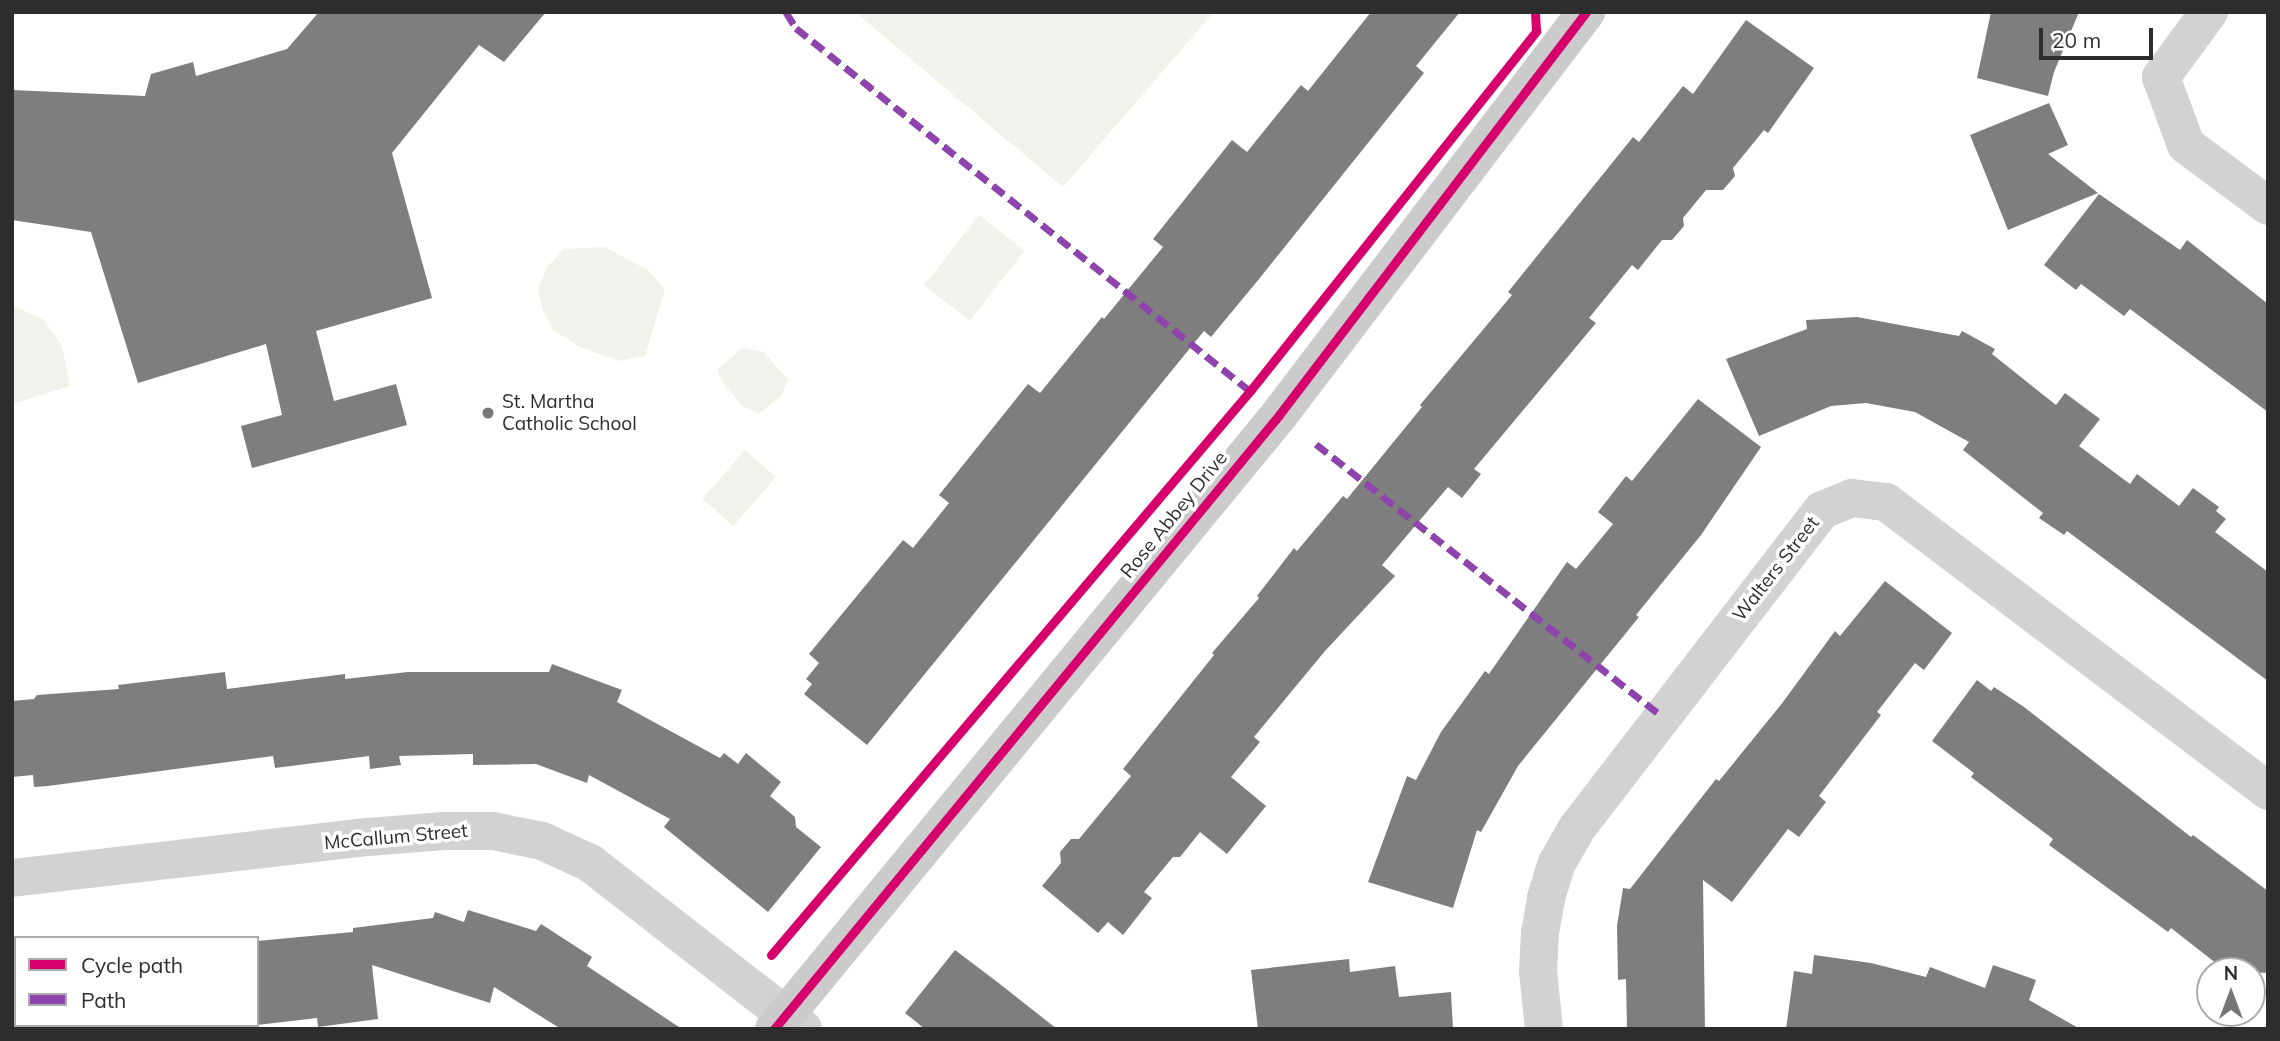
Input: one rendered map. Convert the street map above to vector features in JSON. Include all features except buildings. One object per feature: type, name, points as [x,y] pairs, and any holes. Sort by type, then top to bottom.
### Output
[{"type":"street","name":"Rose Abbey Drive","points":[[787,1024],[1279,415],[1586,12]]},
{"type":"street","points":[[2209,12],[2161,77],[2186,145],[2268,206]]},
{"type":"street","name":"Walters Street","points":[[1544,1029],[1538,971],[1540,933],[1546,898],[1557,863],[1577,828],[1822,510],[1852,498],[1886,502],[2268,791]]},
{"type":"street","name":"McCallum Street","points":[[12,878],[368,838],[444,831],[493,831],[542,841],[590,863],[787,1024]]},
{"type":"shaded area","points":[[855,12],[1214,12],[1063,187]]},
{"type":"shaded area","points":[[979,215],[1025,251],[970,321],[924,285]]},
{"type":"shaded area","points":[[605,247],[648,270],[665,289],[645,356],[620,361],[582,348],[553,330],[543,311],[538,289],[547,267],[564,249]]},
{"type":"shaded area","points":[[12,305],[44,320],[62,346],[70,386],[12,404]]},
{"type":"shaded area","points":[[743,348],[764,352],[788,380],[781,396],[758,414],[741,405],[723,383],[717,370]]},
{"type":"shaded area","points":[[745,450],[776,477],[733,526],[702,499]]},
{"type":"marked path","points":[[786,12],[796,28],[1250,391]]},
{"type":"marked path","points":[[1316,444],[1662,716]]},
{"type":"cycle path","points":[[771,955],[1250,391],[1536,31],[1535,12]]},
{"type":"cycle path","points":[[774,1029],[1279,415],[1586,12]]},
{"type":"place","name":"St. Martha Catholic School","points":[[488,413]]}]
